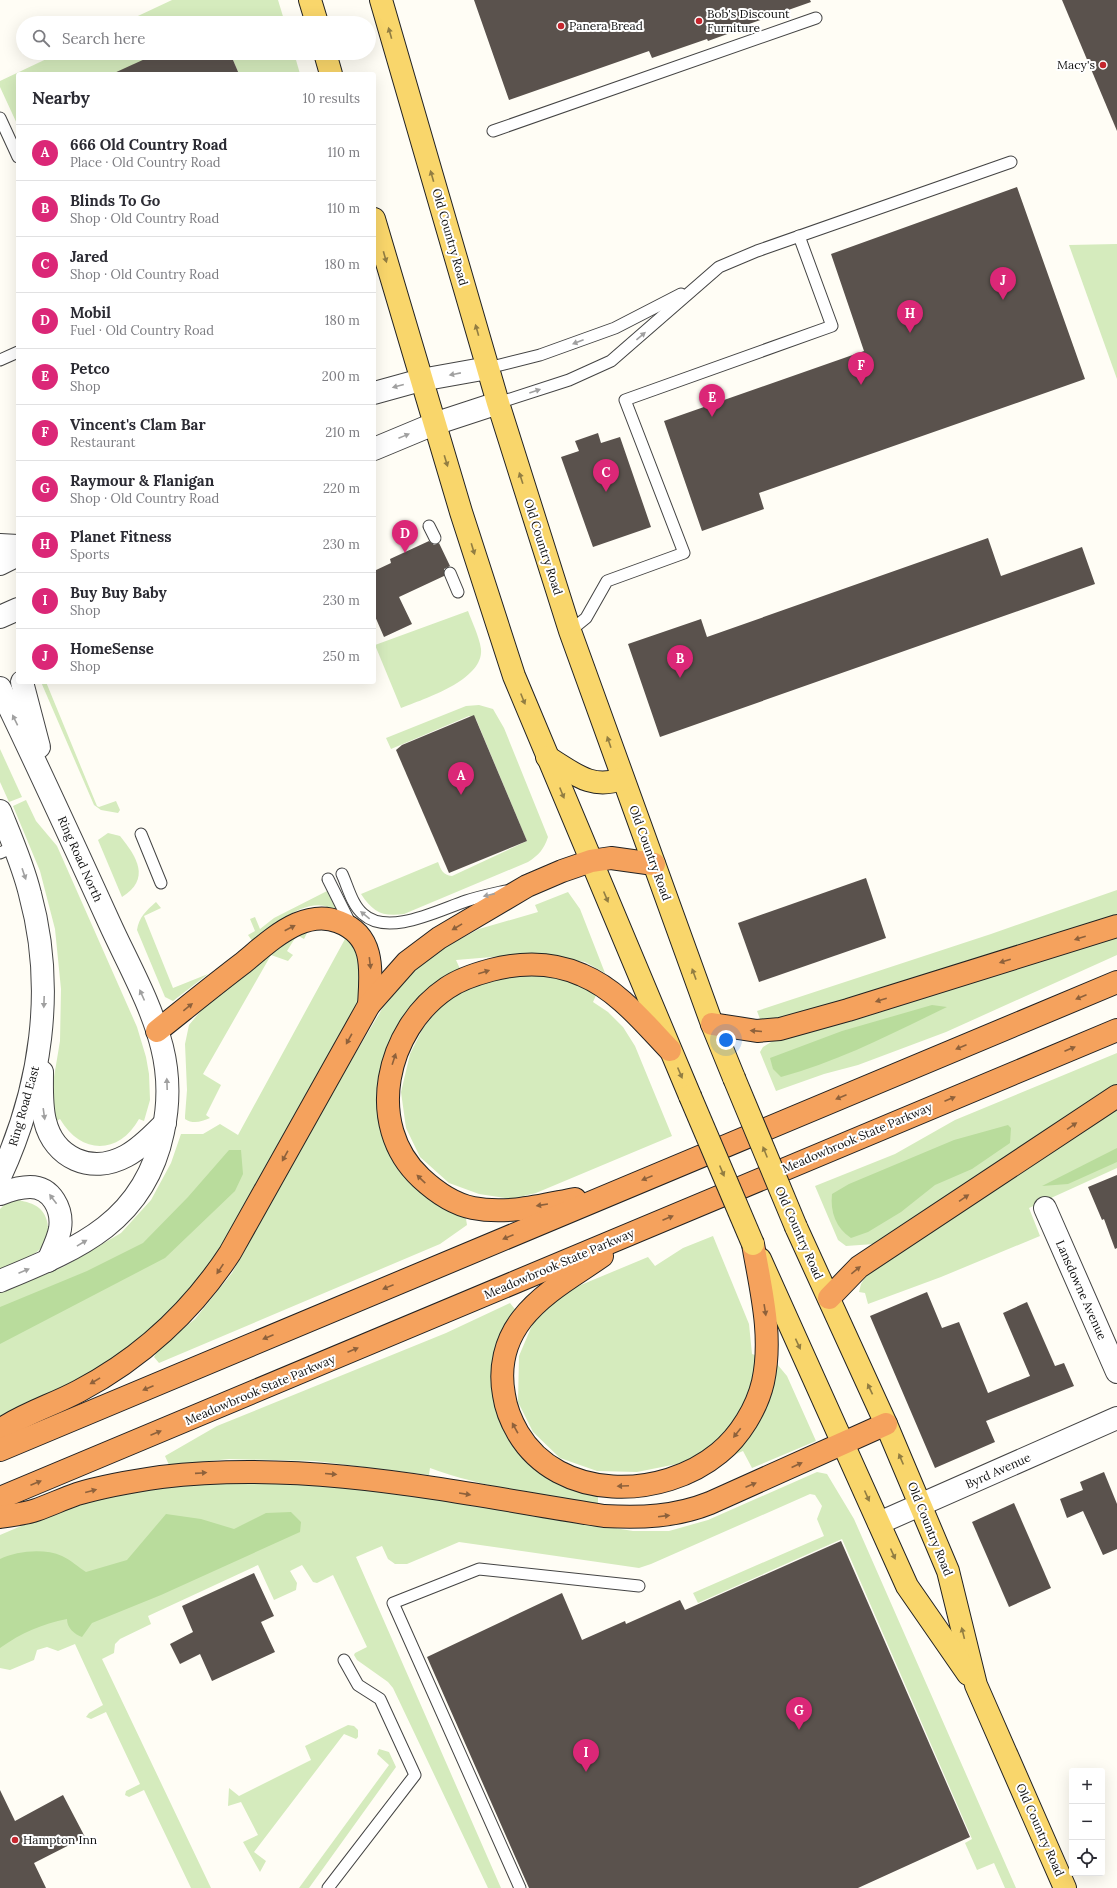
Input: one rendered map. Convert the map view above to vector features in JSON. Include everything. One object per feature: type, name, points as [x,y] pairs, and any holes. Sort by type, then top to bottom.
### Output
[{"type":"highway","points":[[0,1430],[17,1418],[67,1397],[101,1378],[150,1343],[188,1308],[217,1273],[237,1243],[369,1005],[394,975],[422,950],[527,886],[591,861],[611,858],[654,864]]},
{"type":"highway","points":[[157,1031],[286,929],[307,920],[321,919],[336,921],[353,929],[363,940],[369,958],[369,1005]]},
{"type":"highway","points":[[712,1024],[756,1031],[780,1029],[848,1010],[1117,926]]},
{"type":"highway","points":[[608,1194],[510,1210],[497,1210],[474,1208],[462,1205],[438,1192],[418,1176],[408,1165],[395,1139],[388,1111],[391,1070],[395,1055],[409,1028],[418,1015],[446,989],[456,982],[482,972],[524,964],[556,966],[595,982],[624,1004],[670,1050]]},
{"type":"highway","points":[[0,1450],[1117,982]]},
{"type":"highway","name":"Meadowbrook State Parkway","points":[[0,1498],[1117,1030]]},
{"type":"highway","points":[[829,1298],[859,1267],[1117,1096]]},
{"type":"highway","points":[[636,1232],[538,1302],[516,1328],[507,1347],[503,1361],[502,1388],[505,1402],[514,1426],[529,1449],[537,1458],[556,1471],[579,1481],[605,1486],[647,1484],[684,1474],[719,1453],[745,1421],[753,1408],[761,1389],[766,1367],[767,1342],[765,1312],[753,1244]]},
{"type":"highway","points":[[0,1517],[35,1510],[76,1495],[125,1483],[185,1474],[239,1472],[329,1474],[396,1482],[604,1516],[666,1516],[694,1509],[710,1503],[886,1424]]},
{"type":"main road","points":[[310,0],[315,16]]},
{"type":"main road","name":"Old Country Road","points":[[381,0],[498,403],[570,631],[622,779],[712,1024],[734,1078],[796,1227],[886,1424],[948,1571],[976,1685],[1065,1888]]},
{"type":"main road","points":[[327,60],[330,72]]},
{"type":"main road","name":"Old Country Road","points":[[376,226],[434,424],[502,641],[548,757],[670,1050],[753,1244],[907,1586],[976,1685]]},
{"type":"main road","points":[[548,757],[592,782],[606,784],[622,779]]},
{"type":"street","points":[[376,392],[421,380],[488,368]]},
{"type":"street","points":[[376,448],[434,424],[498,403]]},
{"type":"street","points":[[0,545],[16,546]]},
{"type":"street","points":[[0,564],[16,556]]},
{"type":"street","points":[[0,617],[16,610]]},
{"type":"street","points":[[23,684],[50,793]]},
{"type":"street","name":"Ring Road North","points":[[0,688],[50,793],[157,1031]]},
{"type":"street","points":[[0,811],[7,850],[30,893],[42,951],[44,991],[42,1033],[43,1110],[49,1133],[55,1144],[64,1154],[84,1162],[94,1164],[115,1161],[136,1150],[165,1123]]},
{"type":"street","points":[[0,1281],[48,1261],[93,1236],[114,1221],[127,1208],[148,1176],[161,1141],[165,1123],[167,1079],[157,1031]]},
{"type":"street","name":"Ring Road East","points":[[0,1177],[14,1142],[28,1095],[42,1033]]},
{"type":"street","points":[[0,1194],[22,1187],[32,1186],[48,1192],[55,1200],[61,1218],[60,1230],[48,1261]]},
{"type":"street","name":"Lansdowne Avenue","points":[[1044,1208],[1117,1372]]},
{"type":"street","name":"Byrd Avenue","points":[[879,1523],[1117,1418]]},
{"type":"lane","points":[[493,131],[816,18]]},
{"type":"lane","points":[[0,118],[16,153]]},
{"type":"lane","points":[[498,403],[569,380],[611,361],[720,267],[799,236],[1011,162]]},
{"type":"lane","points":[[570,631],[586,618],[606,581],[684,553],[625,400],[832,326],[799,236]]},
{"type":"lane","points":[[488,368],[540,355],[615,328],[694,288]]},
{"type":"lane","points":[[0,360],[16,353]]},
{"type":"lane","points":[[429,526],[435,538]]},
{"type":"lane","points":[[450,573],[458,592]]},
{"type":"lane","points":[[141,834],[161,883]]},
{"type":"lane","points":[[342,874],[356,907],[362,914],[375,922],[385,923],[407,921],[468,900],[527,886]]},
{"type":"lane","points":[[328,879],[353,929]]},
{"type":"lane","points":[[520,1888],[393,1603],[479,1569],[639,1586]]},
{"type":"lane","points":[[328,1888],[415,1775],[380,1699],[358,1685],[344,1660]]},
{"type":"green space","points":[[172,0],[278,0],[283,16],[138,16]]},
{"type":"green space","points":[[44,60],[144,60],[118,72],[19,72]]},
{"type":"green space","points":[[233,60],[296,60],[299,72],[238,72]]},
{"type":"green space","points":[[16,73],[16,122],[0,87],[0,81]]},
{"type":"green space","points":[[1117,244],[1117,379],[1069,245]]},
{"type":"green space","points":[[468,611],[481,649],[479,660],[473,670],[463,679],[437,694],[401,708],[376,645]]},
{"type":"green space","points":[[42,684],[47,684],[97,806],[99,807],[116,801],[120,810],[118,813],[101,810],[94,805]]},
{"type":"green space","points":[[479,705],[493,709],[504,728],[548,837],[545,845],[535,857],[528,862],[404,914],[390,915],[379,912],[365,900],[361,894],[438,862],[446,875],[452,876],[527,841],[476,719],[469,716],[391,749],[386,738],[466,706]]},
{"type":"green space","points":[[0,749],[22,797],[9,802],[0,782]]},
{"type":"green space","points":[[26,800],[36,821],[57,846],[137,1027],[146,1057],[149,1074],[150,1100],[144,1121],[139,1119],[131,1131],[121,1139],[111,1144],[100,1146],[89,1144],[78,1139],[69,1131],[60,1119],[53,1123],[50,1101],[60,1041],[61,989],[55,929],[40,871],[13,806]]},
{"type":"green space","points":[[108,833],[120,836],[132,852],[138,868],[139,875],[136,883],[131,890],[122,897],[98,840]]},
{"type":"green space","points":[[329,890],[339,913],[325,906],[316,905],[306,907],[286,916],[253,942],[248,935],[255,931],[250,919],[255,917],[260,929],[274,918]]},
{"type":"green space","points":[[1117,890],[1117,914],[775,1023],[760,1019],[757,1011],[991,934]]},
{"type":"green space","points":[[568,892],[580,909],[605,973],[585,962],[530,954],[456,960],[461,971],[424,996],[385,1130],[465,1213],[467,1225],[440,1244],[159,1363],[154,1357],[159,1348],[195,1319],[232,1273],[330,1096],[382,1009],[410,975],[438,951],[479,929],[538,912],[535,905]]},
{"type":"green space","points":[[156,902],[161,908],[144,916],[173,988],[208,974],[173,1001],[165,997],[137,930],[141,918]]},
{"type":"green space","points":[[301,930],[306,930],[307,933],[304,939],[297,935],[287,951],[293,955],[288,961],[271,955],[203,1074],[221,1085],[206,1115],[210,1118],[195,1122],[188,1121],[185,1119],[187,1090],[185,1044],[189,1025],[204,1007]]},
{"type":"green space","points":[[337,930],[362,953],[362,997],[206,1273],[155,1329],[98,1372],[0,1419],[0,1293],[63,1267],[121,1233],[151,1200],[171,1163],[181,1134],[203,1134],[220,1124],[238,1135],[345,939],[337,933]]},
{"type":"green space","points":[[1117,937],[1117,955],[946,1032],[858,1065],[824,1074],[776,1091],[760,1052],[763,1047],[776,1039],[854,1020]]},
{"type":"green space","points":[[505,973],[571,978],[598,991],[593,1002],[608,1012],[623,1027],[635,1046],[672,1136],[536,1193],[511,1199],[479,1194],[449,1183],[420,1157],[406,1128],[401,1092],[410,1054],[423,1028],[447,999],[473,984]]},
{"type":"green space","points":[[932,1005],[947,1007],[866,1046],[824,1063],[781,1077],[773,1069],[770,1058],[842,1031]]},
{"type":"green space","points":[[1117,1053],[1117,1085],[874,1244],[846,1246],[838,1240],[815,1186],[895,1154],[955,1120]]},
{"type":"green space","points":[[1117,1109],[1117,1168],[1029,1208],[1040,1236],[941,1277],[868,1304],[865,1293],[859,1292],[861,1284],[868,1273]]},
{"type":"green space","points":[[1008,1125],[1011,1128],[1010,1143],[972,1169],[935,1185],[901,1212],[868,1232],[851,1238],[841,1229],[835,1219],[832,1207],[832,1194],[849,1184],[954,1140]]},
{"type":"green space","points":[[1117,1148],[1117,1162],[1068,1184],[1042,1186]]},
{"type":"green space","points":[[229,1150],[241,1150],[243,1174],[235,1191],[165,1258],[0,1344],[0,1307],[87,1271],[143,1243],[188,1197]]},
{"type":"green space","points":[[19,1200],[34,1205],[43,1212],[46,1217],[48,1229],[46,1241],[39,1250],[31,1256],[0,1269],[0,1209],[7,1202]]},
{"type":"green space","points":[[713,1236],[749,1324],[752,1354],[761,1357],[758,1378],[734,1424],[710,1447],[682,1463],[637,1472],[597,1471],[560,1458],[533,1432],[518,1402],[519,1356],[533,1323],[564,1292],[648,1257],[655,1266],[683,1248]]},
{"type":"green space","points":[[510,1303],[518,1313],[505,1425],[598,1495],[598,1504],[492,1486],[430,1468],[429,1475],[315,1461],[229,1459],[169,1465],[165,1456],[217,1426],[446,1333]]},
{"type":"green space","points":[[777,1364],[787,1376],[816,1441],[752,1468],[743,1451],[727,1458],[757,1422],[771,1396]]},
{"type":"green space","points":[[817,1472],[827,1474],[854,1519],[1016,1888],[1005,1888],[994,1863],[977,1870],[965,1843],[972,1839],[842,1539],[698,1603],[693,1593],[824,1536],[817,1519],[822,1506],[815,1495],[810,1494],[639,1568],[459,1542],[407,1564],[395,1564],[388,1559],[382,1546],[356,1557],[501,1888],[488,1888],[393,1688],[388,1682],[357,1660],[354,1655],[367,1647],[333,1575],[317,1583],[313,1582],[302,1565],[290,1571],[297,1583],[296,1590],[274,1600],[258,1565],[148,1616],[151,1624],[120,1639],[115,1644],[114,1653],[102,1659],[211,1888],[191,1888],[144,1790],[129,1797],[125,1795],[126,1791],[140,1784],[106,1712],[91,1719],[86,1717],[89,1713],[103,1705],[75,1644],[58,1651],[47,1647],[37,1650],[34,1660],[10,1670],[0,1668],[0,1535],[54,1512],[105,1496],[180,1483],[324,1483],[405,1494],[633,1531],[669,1531],[708,1520]]},
{"type":"green space","points":[[291,1512],[301,1522],[300,1532],[161,1595],[92,1623],[82,1637],[72,1630],[68,1625],[67,1619],[32,1630],[0,1648],[0,1559],[22,1552],[47,1552],[62,1556],[86,1572],[127,1560],[166,1514],[201,1519],[234,1529],[266,1513]]},
{"type":"green space","points":[[348,1725],[354,1726],[358,1730],[358,1737],[356,1739],[344,1734],[254,1852],[266,1861],[260,1872],[243,1842],[258,1835],[241,1802],[228,1806],[229,1788],[239,1796],[311,1760],[305,1746]]},
{"type":"green space","points":[[379,1749],[389,1752],[396,1767],[309,1888],[299,1888],[389,1765],[377,1754]]},
{"type":"building","name":"Panera Bread","points":[[474,0],[810,0],[811,2],[732,30],[733,32],[708,41],[707,39],[652,58],[649,51],[509,100]]},
{"type":"building","name":"Macy's","points":[[1062,0],[1117,0],[1117,131]]},
{"type":"building","points":[[143,60],[233,60],[238,72],[116,72]]},
{"type":"building","points":[[1017,187],[1085,379],[759,493],[764,509],[702,531],[664,421],[864,351],[831,254]]},
{"type":"building","points":[[598,433],[601,443],[620,437],[651,527],[593,547],[561,457],[579,451],[575,441]]},
{"type":"building","points":[[988,538],[1001,576],[1082,547],[1095,584],[660,737],[628,644],[701,619],[707,637]]},
{"type":"building","points":[[429,541],[434,545],[439,543],[450,566],[444,569],[444,576],[399,597],[412,624],[384,637],[376,619],[376,570],[391,563],[390,559]]},
{"type":"building","points":[[474,715],[527,841],[449,873],[396,750],[402,745]]},
{"type":"building","points":[[866,878],[886,938],[759,982],[738,923]]},
{"type":"building","points":[[1117,1175],[1117,1248],[1115,1249],[1104,1219],[1102,1220],[1088,1187]]},
{"type":"building","points":[[927,1292],[942,1328],[959,1322],[988,1393],[1030,1376],[1003,1313],[1027,1302],[1055,1366],[1064,1363],[1074,1386],[986,1421],[995,1442],[935,1468],[870,1316]]},
{"type":"building","points":[[1104,1472],[1117,1504],[1117,1549],[1103,1555],[1083,1511],[1067,1518],[1060,1499],[1083,1490],[1080,1482]]},
{"type":"building","points":[[1014,1503],[1051,1588],[1009,1607],[972,1522]]},
{"type":"building","points":[[841,1541],[970,1837],[858,1888],[529,1888],[427,1657],[562,1593],[582,1640],[625,1621],[626,1624],[680,1600],[685,1610]]},
{"type":"building","points":[[254,1573],[274,1616],[261,1622],[275,1652],[212,1681],[200,1654],[180,1664],[170,1644],[193,1632],[182,1606]]},
{"type":"building","points":[[0,1790],[15,1821],[63,1795],[85,1837],[34,1863],[46,1888],[0,1888]]},
{"type":"place","name":"Bob's Discount Furniture","points":[[699,21]]},
{"type":"place","name":"Panera Bread","points":[[561,26]]},
{"type":"place","name":"Macy's","points":[[1103,65]]},
{"type":"place","name":"HomeSense","points":[[1003,300]]},
{"type":"place","name":"Planet Fitness","points":[[910,333]]},
{"type":"place","name":"Vincent's Clam Bar","points":[[861,385]]},
{"type":"place","name":"Petco","points":[[712,417]]},
{"type":"place","name":"Jared","points":[[606,492]]},
{"type":"place","name":"Mobil","points":[[405,553]]},
{"type":"place","name":"Blinds To Go","points":[[680,678]]},
{"type":"place","name":"666 Old Country Road","points":[[461,795]]},
{"type":"place","name":"Raymour & Flanigan","points":[[799,1730]]},
{"type":"place","name":"Buy Buy Baby","points":[[586,1772]]},
{"type":"place","name":"Hampton Inn","points":[[15,1840]]}]
